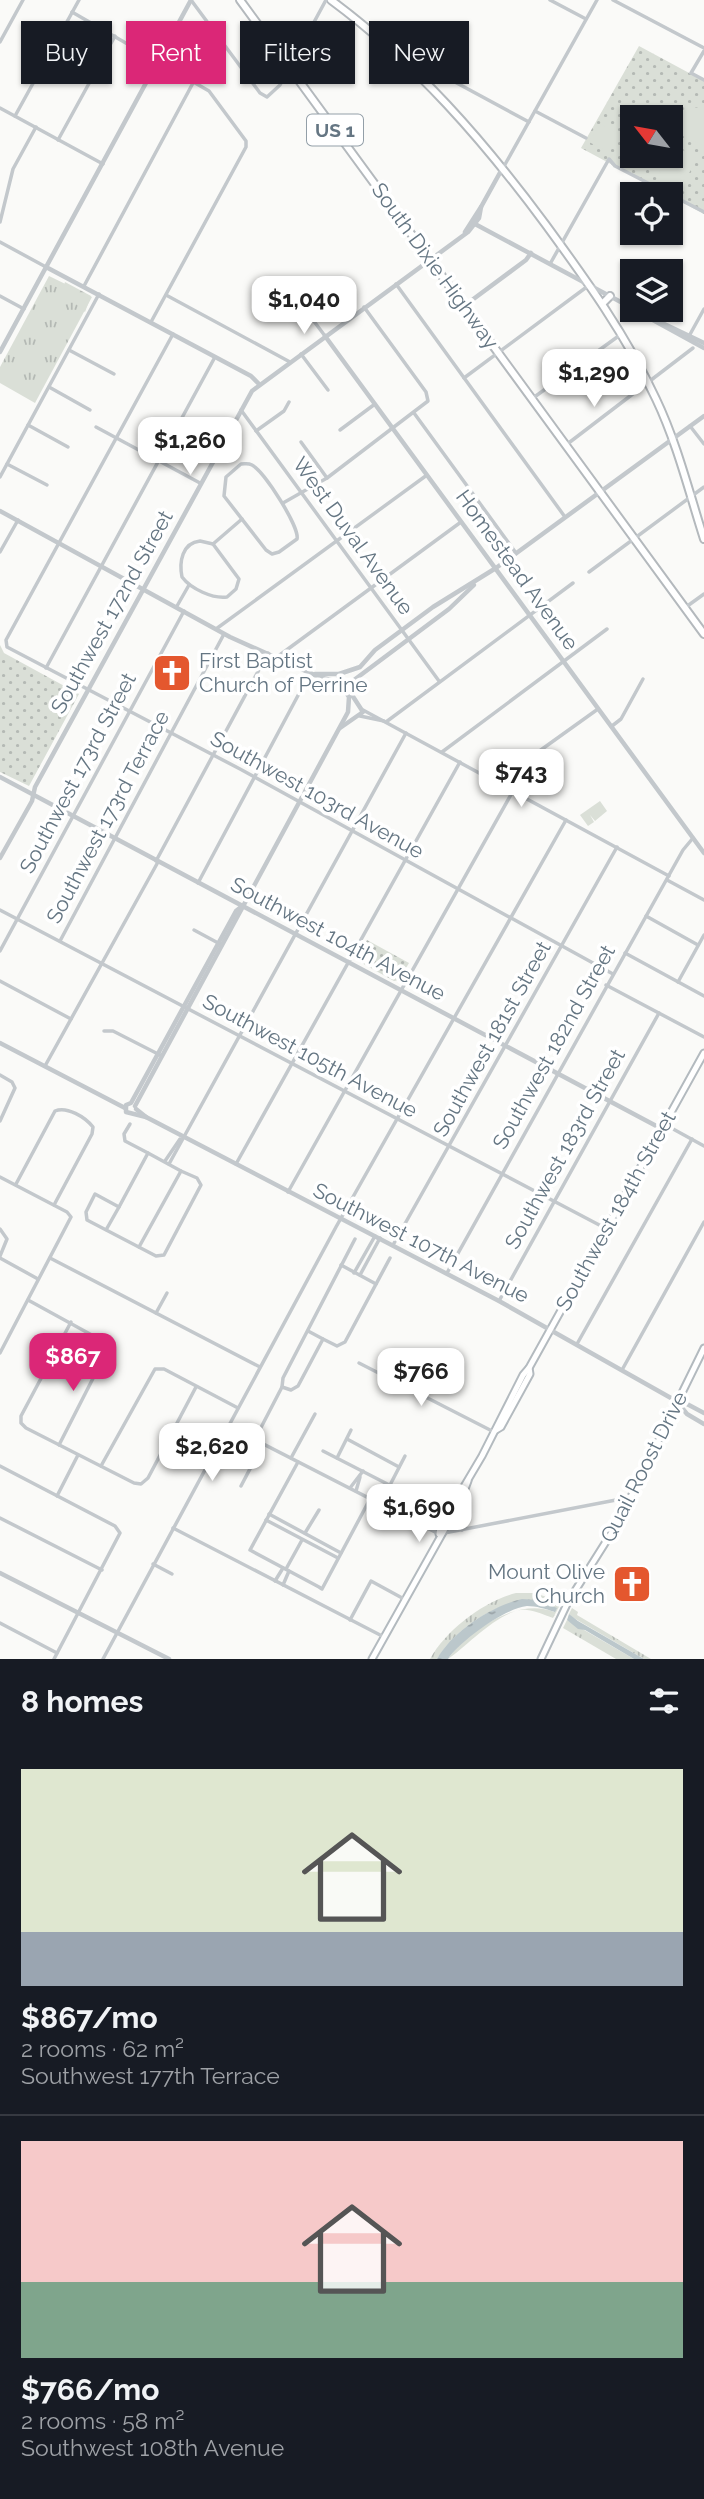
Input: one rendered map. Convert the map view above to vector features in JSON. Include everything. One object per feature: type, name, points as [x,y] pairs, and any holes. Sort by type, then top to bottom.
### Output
[{"type":"highway","name":"South Dixie Highway","points":[[240,0],[255,21]]},
{"type":"highway","points":[[328,0],[369,31]]},
{"type":"highway","name":"South Dixie Highway","points":[[301,84],[704,635]]},
{"type":"highway","points":[[428,84],[503,168],[603,303],[622,333],[672,439],[704,539]]},
{"type":"highway","points":[[603,303],[610,296]]},
{"type":"main road","name":"Southwest 184th Street","points":[[439,1534],[452,1518],[508,1401],[551,1329],[704,1053]]},
{"type":"main road","name":"Quail Roost Drive","points":[[541,1659],[568,1602],[628,1503],[704,1348]]},
{"type":"main road","name":"Southwest 184th Street","points":[[372,1659],[439,1534],[451,1506],[468,1481]]},
{"type":"street","points":[[0,42],[23,0]]},
{"type":"street","points":[[15,116],[79,0]]},
{"type":"street","points":[[180,21],[191,0],[240,63]]},
{"type":"street","points":[[316,21],[328,0]]},
{"type":"street","points":[[550,0],[586,19]]},
{"type":"street","points":[[597,0],[473,223],[620,302]]},
{"type":"street","points":[[612,0],[704,50],[691,73],[704,80]]},
{"type":"street","points":[[72,12],[126,42]]},
{"type":"street","points":[[58,139],[115,36]]},
{"type":"street","points":[[0,351],[147,84]]},
{"type":"street","points":[[84,286],[192,84]]},
{"type":"street","points":[[151,322],[247,145],[213,95],[195,84]]},
{"type":"street","points":[[256,84],[266,97],[280,84]]},
{"type":"street","points":[[459,84],[529,121]]},
{"type":"street","points":[[0,108],[103,164]]},
{"type":"street","points":[[535,111],[586,138]]},
{"type":"street","points":[[0,222],[13,169],[36,127]]},
{"type":"street","points":[[550,264],[609,159],[704,212]]},
{"type":"street","name":"Southwest 172nd Street","points":[[0,858],[143,588],[241,410],[259,384],[396,284],[473,223]]},
{"type":"street","points":[[0,242],[251,376],[259,384]]},
{"type":"street","points":[[464,306],[526,260],[531,253]]},
{"type":"street","points":[[396,284],[565,517]]},
{"type":"street","points":[[464,378],[590,285]]},
{"type":"street","points":[[0,477],[99,294]]},
{"type":"street","points":[[166,295],[290,362]]},
{"type":"street","points":[[0,296],[24,309]]},
{"type":"street","points":[[283,503],[301,492],[309,491],[414,413],[428,399],[364,307]]},
{"type":"street","name":"Homestead Avenue","points":[[304,308],[704,853]]},
{"type":"street","points":[[688,338],[704,309]]},
{"type":"street","points":[[658,322],[704,346]]},
{"type":"street","points":[[532,399],[622,333]]},
{"type":"street","points":[[59,544],[173,334]]},
{"type":"street","points":[[566,445],[693,348]]},
{"type":"street","points":[[69,349],[114,374]]},
{"type":"street","points":[[301,354],[328,390]]},
{"type":"street","points":[[46,668],[215,357]]},
{"type":"street","points":[[49,387],[90,410]]},
{"type":"street","points":[[256,431],[284,411],[289,402]]},
{"type":"street","points":[[340,429],[375,404]]},
{"type":"street","name":"West Duval Avenue","points":[[241,410],[439,681]]},
{"type":"street","points":[[414,413],[517,553]]},
{"type":"street","points":[[0,511],[224,634],[313,674],[340,683],[351,681],[449,609],[477,582],[704,416]]},
{"type":"street","points":[[28,425],[68,447]]},
{"type":"street","points":[[690,426],[704,444]]},
{"type":"street","points":[[96,427],[200,484]]},
{"type":"street","points":[[301,442],[327,478]]},
{"type":"street","points":[[7,464],[47,485]]},
{"type":"street","points":[[238,466],[254,466],[283,503],[298,534],[292,543],[277,553],[267,551],[242,519],[225,498],[223,489],[227,475],[238,466]]},
{"type":"street","points":[[216,629],[427,475]]},
{"type":"street","points":[[589,572],[704,487]]},
{"type":"street","points":[[213,544],[242,519]]},
{"type":"street","points":[[0,552],[18,520]]},
{"type":"street","points":[[277,657],[461,522]]},
{"type":"street","points":[[195,541],[213,544],[239,579],[236,589],[223,598],[189,585],[182,577],[181,568],[186,548],[195,541]]},
{"type":"street","name":"Southwest 103rd Avenue","points":[[59,544],[6,646],[254,777],[404,862],[612,974]]},
{"type":"street","points":[[313,674],[339,674],[360,667],[375,650],[448,596],[477,582]]},
{"type":"street","points":[[386,722],[573,583]]},
{"type":"street","points":[[177,606],[189,585]]},
{"type":"street","points":[[685,608],[704,594]]},
{"type":"street","name":"Southwest 173rd Street","points":[[0,951],[184,611]]},
{"type":"street","points":[[442,752],[607,629]]},
{"type":"street","name":"Southwest 173rd Terrace","points":[[60,942],[224,634]]},
{"type":"street","points":[[45,1066],[268,653]]},
{"type":"street","points":[[349,671],[352,693],[362,713]]},
{"type":"street","points":[[198,883],[313,674]]},
{"type":"street","points":[[131,1107],[236,911],[242,906],[340,729],[350,705],[348,693],[340,683],[339,674]]},
{"type":"street","points":[[612,726],[621,719],[643,680]]},
{"type":"street","points":[[350,705],[359,704]]},
{"type":"street","points":[[500,783],[598,709]]},
{"type":"street","points":[[348,712],[353,717]]},
{"type":"street","points":[[340,729],[362,713],[386,722],[617,847],[704,901]]},
{"type":"street","points":[[167,1163],[406,733]]},
{"type":"street","points":[[235,1166],[460,762]]},
{"type":"street","name":"Southwest 104th Avenue","points":[[0,777],[453,1019],[663,1127]]},
{"type":"street","points":[[288,1192],[513,791]]},
{"type":"street","points":[[103,1659],[341,1218],[566,820]]},
{"type":"street","name":"Southwest 182nd Street","points":[[447,1273],[612,974],[693,838]]},
{"type":"street","name":"Southwest 181st Street","points":[[393,1245],[617,847]]},
{"type":"street","name":"Southwest 105th Avenue","points":[[0,910],[606,1229]]},
{"type":"street","points":[[646,916],[698,945]]},
{"type":"street","points":[[194,930],[220,944]]},
{"type":"street","points":[[678,982],[704,935]]},
{"type":"street","points":[[625,953],[704,996]]},
{"type":"street","points":[[0,981],[71,1019]]},
{"type":"street","points":[[606,985],[704,1037]]},
{"type":"street","name":"Southwest 183rd Street","points":[[499,1301],[659,1013]]},
{"type":"street","points":[[104,1031],[113,1031],[159,1055]]},
{"type":"street","name":"Southwest 107th Avenue","points":[[0,1043],[131,1107],[235,1166],[447,1273],[678,1402],[704,1413]]},
{"type":"street","points":[[0,1075],[15,1086],[0,1121]]},
{"type":"street","points":[[15,1185],[57,1109],[75,1114],[93,1127],[54,1205]]},
{"type":"street","points":[[119,1206],[95,1194],[87,1210],[87,1220],[158,1257],[166,1253],[201,1185],[199,1180],[125,1141],[124,1134],[130,1124]]},
{"type":"street","points":[[663,1127],[704,1146]]},
{"type":"street","points":[[577,1344],[692,1139]]},
{"type":"street","points":[[106,1230],[148,1153]]},
{"type":"street","points":[[139,1247],[181,1171]]},
{"type":"street","points":[[0,1177],[71,1216],[0,1353]]},
{"type":"street","points":[[622,1370],[704,1222]]},
{"type":"street","points":[[0,1229],[7,1237],[0,1257],[39,1279]]},
{"type":"street","points":[[355,1273],[377,1237]]},
{"type":"street","points":[[360,1275],[377,1237]]},
{"type":"street","points":[[255,1439],[282,1387],[283,1377],[355,1239]]},
{"type":"street","points":[[50,1258],[260,1367]]},
{"type":"street","points":[[308,1331],[335,1345],[345,1342],[390,1258]]},
{"type":"street","points":[[341,1265],[376,1284]]},
{"type":"street","points":[[156,1313],[167,1293]]},
{"type":"street","points":[[28,1300],[110,1344],[109,1352],[59,1445]]},
{"type":"street","points":[[71,1322],[22,1415],[21,1423],[78,1455],[137,1484],[145,1481],[196,1387]]},
{"type":"street","points":[[282,1387],[291,1390],[298,1386],[323,1339]]},
{"type":"street","points":[[359,1363],[495,1431]]},
{"type":"street","points":[[101,1466],[154,1370],[161,1368],[238,1408]]},
{"type":"street","name":"Southwest 107th Avenue","points":[[678,1402],[687,1414],[704,1424]]},
{"type":"street","points":[[291,1458],[314,1414]]},
{"type":"street","points":[[228,1426],[439,1534],[618,1500],[628,1503]]},
{"type":"street","points":[[337,1458],[351,1430]]},
{"type":"street","points":[[347,1439],[399,1467]]},
{"type":"street","points":[[241,1486],[263,1444]]},
{"type":"street","points":[[323,1451],[362,1474],[401,1491]]},
{"type":"street","points":[[57,1496],[78,1455]]},
{"type":"street","points":[[390,1485],[405,1455]]},
{"type":"street","points":[[298,1462],[250,1550],[322,1589],[370,1499]]},
{"type":"street","points":[[0,1466],[115,1526],[120,1537],[54,1659]]},
{"type":"street","points":[[350,1488],[362,1474]]},
{"type":"street","points":[[356,1491],[362,1474]]},
{"type":"street","points":[[275,1581],[286,1569],[318,1510]]},
{"type":"street","points":[[269,1514],[341,1553]]},
{"type":"street","points":[[0,1518],[102,1570]]},
{"type":"street","points":[[452,1518],[462,1530]]},
{"type":"street","points":[[266,1520],[338,1558]]},
{"type":"street","points":[[173,1528],[384,1637]]},
{"type":"street","points":[[153,1564],[172,1574]]},
{"type":"street","points":[[283,1585],[286,1569]]},
{"type":"street","points":[[0,1573],[169,1659]]},
{"type":"street","points":[[350,1620],[371,1581],[404,1599]]},
{"type":"street","points":[[0,1623],[57,1653]]},
{"type":"street","points":[[154,1659],[157,1653]]},
{"type":"green space","points":[[639,46],[704,81],[704,214],[683,203],[683,182],[644,182],[581,148]]},
{"type":"green space","points":[[704,107],[704,146],[683,136],[683,113]]},
{"type":"green space","points":[[600,124],[618,134],[608,152],[589,142]]},
{"type":"green space","points":[[683,150],[697,159],[683,184],[666,182],[658,168],[683,168]]},
{"type":"green space","points":[[49,276],[92,297],[35,403],[0,383],[0,367]]},
{"type":"green space","points":[[65,282],[91,296],[85,312],[62,292]]},
{"type":"green space","points":[[0,645],[4,653],[79,694],[29,786],[0,772]]},
{"type":"green space","points":[[600,801],[607,811],[595,821],[590,815],[594,822],[588,826],[580,815]]},
{"type":"green space","points":[[367,940],[409,963],[399,980],[394,981],[360,962],[358,955]]},
{"type":"green space","points":[[516,1593],[533,1593],[562,1601],[553,1618],[527,1610],[518,1611],[541,1608],[554,1612],[553,1605],[537,1601],[521,1601],[488,1613],[458,1634],[437,1659],[430,1659],[446,1638],[467,1618],[491,1603]]},
{"type":"green space","points":[[572,1608],[578,1612],[577,1615],[651,1659],[644,1659],[572,1617],[569,1614]]},
{"type":"green space","points":[[516,1611],[496,1621],[448,1659],[481,1627],[511,1612]]},
{"type":"green space","points":[[567,1620],[634,1659],[616,1659],[563,1628]]},
{"type":"water","points":[[522,1599],[538,1600],[557,1608],[555,1612],[537,1607],[518,1608],[472,1635],[448,1659],[437,1659],[462,1630],[485,1614]]},
{"type":"water","points":[[569,1614],[644,1659],[634,1659],[585,1630],[578,1629],[567,1620]]},
{"type":"place","name":"First Baptist Church of Perrine","points":[[172,673]]},
{"type":"place","name":"Mount Olive Church","points":[[632,1584]]}]
